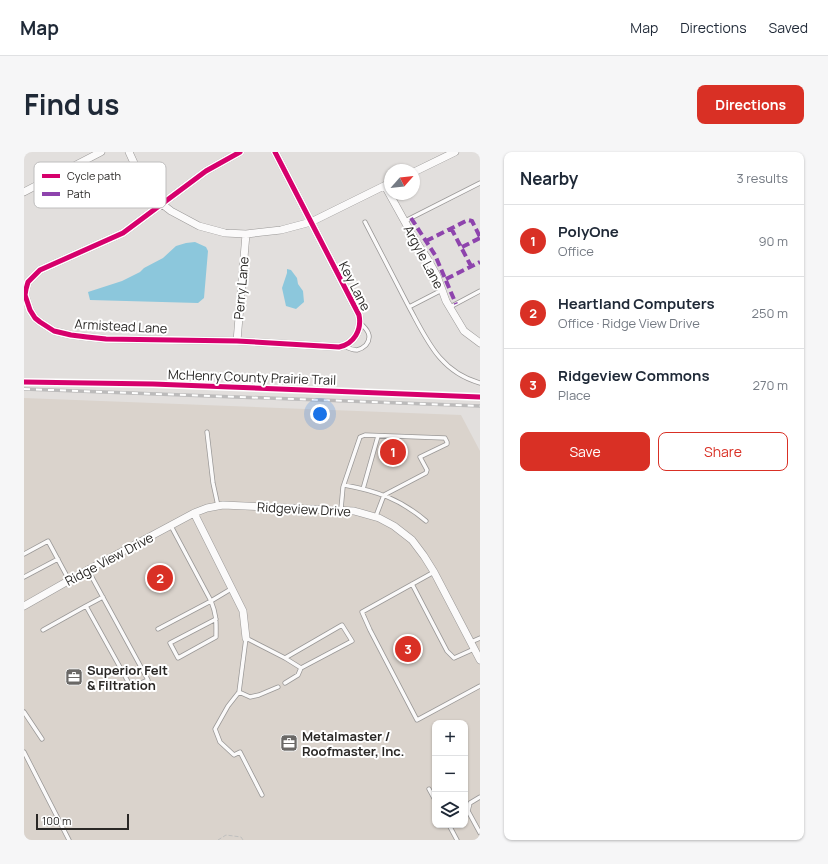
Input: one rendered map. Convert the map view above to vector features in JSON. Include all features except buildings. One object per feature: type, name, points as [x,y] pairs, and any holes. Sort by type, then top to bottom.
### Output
[{"type":"street","points":[[82,162],[101,152]]},
{"type":"street","points":[[129,152],[134,162]]},
{"type":"street","name":"Armistead Lane","points":[[166,201],[206,171],[240,152]]},
{"type":"street","name":"Key Lane","points":[[237,341],[339,347],[344,346],[354,338],[360,323],[359,315],[275,152]]},
{"type":"street","points":[[420,169],[456,152]]},
{"type":"street","points":[[166,207],[199,226],[225,232],[246,234],[282,230],[311,222],[384,186]]},
{"type":"street","points":[[24,192],[34,187]]},
{"type":"street","name":"Argyle Lane","points":[[394,200],[404,221],[427,258],[450,307],[464,331],[480,343]]},
{"type":"street","name":"Armistead Lane","points":[[157,208],[131,228],[112,239],[40,270],[31,279],[26,289],[25,295],[30,310],[35,318],[47,328],[71,335],[106,339],[237,341]]},
{"type":"street","name":"Perry Lane","points":[[237,341],[246,234]]},
{"type":"street","name":"Ridgeview Drive","points":[[194,513],[223,505],[341,509],[375,517],[394,526],[412,540],[424,556],[471,642],[477,650],[480,660]]},
{"type":"street","points":[[194,513],[244,611],[246,638]]},
{"type":"street","name":"Ridge View Drive","points":[[24,606],[69,580],[194,513]]},
{"type":"lane","points":[[404,221],[480,183]]},
{"type":"lane","points":[[365,222],[429,344],[440,360],[460,375],[480,383]]},
{"type":"lane","points":[[409,306],[442,290]]},
{"type":"lane","points":[[450,307],[480,291]]},
{"type":"lane","name":"Key Lane","points":[[344,346],[358,350],[368,343],[368,331],[360,323]]},
{"type":"lane","points":[[207,432],[213,483],[218,506]]},
{"type":"lane","points":[[341,509],[344,485],[360,437],[365,435],[445,438],[447,444],[420,457],[427,470],[426,473],[384,495],[375,517]]},
{"type":"lane","points":[[363,488],[378,436]]},
{"type":"lane","points":[[344,485],[363,488],[384,495],[408,507],[426,521]]},
{"type":"lane","points":[[171,526],[211,601],[216,615],[216,620],[216,637],[178,658],[170,643],[216,620]]},
{"type":"lane","points":[[24,554],[48,541],[69,580]]},
{"type":"lane","points":[[24,577],[58,559]]},
{"type":"lane","points":[[86,606],[132,687],[148,680],[88,570]]},
{"type":"lane","points":[[434,572],[362,612],[417,720],[480,686]]},
{"type":"lane","points":[[412,584],[447,651],[454,658],[477,650]]},
{"type":"lane","points":[[158,629],[232,588]]},
{"type":"lane","points":[[43,630],[103,597]]},
{"type":"lane","points":[[285,658],[342,625],[352,641],[301,668],[298,675],[285,683]]},
{"type":"lane","points":[[262,795],[240,752],[234,755],[220,742],[215,729],[228,706],[239,692],[246,638],[301,668]]},
{"type":"lane","points":[[471,642],[480,638]]},
{"type":"lane","points":[[239,692],[250,697],[259,696],[278,687]]},
{"type":"lane","points":[[24,712],[42,739]]},
{"type":"lane","points":[[24,752],[70,840]]},
{"type":"lane","points":[[429,790],[432,795]]},
{"type":"lane","points":[[480,797],[470,803],[468,811],[480,833]]},
{"type":"lane","points":[[450,828],[457,840]]},
{"type":"path","points":[[218,840],[226,835],[241,837],[243,840]]},
{"type":"shaded area","points":[[24,398],[461,415],[480,451],[480,840],[24,840]]},
{"type":"water","points":[[195,242],[206,247],[208,251],[204,298],[198,303],[90,300],[88,292],[122,281],[163,258],[176,246]]},
{"type":"water","points":[[287,269],[291,270],[297,278],[298,284],[303,291],[304,302],[296,309],[286,306],[282,288]]},
{"type":"railway","points":[[24,389],[480,406]]},
{"type":"marked path","points":[[411,218],[435,255],[456,304]]},
{"type":"marked path","points":[[426,241],[468,220],[472,221],[480,237]]},
{"type":"marked path","points":[[451,228],[471,266]]},
{"type":"marked path","points":[[462,247],[480,238]]},
{"type":"marked path","points":[[446,279],[480,262]]},
{"type":"cycle path","points":[[166,201],[206,171],[240,152]]},
{"type":"cycle path","points":[[156,208],[123,233],[40,270],[28,282],[25,295],[30,310],[35,318],[54,331],[71,335],[106,339],[237,341],[339,347],[349,343],[353,340],[358,331],[360,321],[359,315],[275,152]]},
{"type":"cycle path","name":"McHenry County Prairie Trail","points":[[24,382],[153,384],[480,397]]},
{"type":"place","name":"PolyOne","points":[[393,452]]},
{"type":"place","name":"Heartland Computers","points":[[160,578]]},
{"type":"place","name":"Ridgeview Commons","points":[[408,649]]},
{"type":"place","name":"Superior Felt & Filtration","points":[[74,677]]},
{"type":"place","name":"Metalmaster / Roofmaster, Inc.","points":[[289,743]]}]
